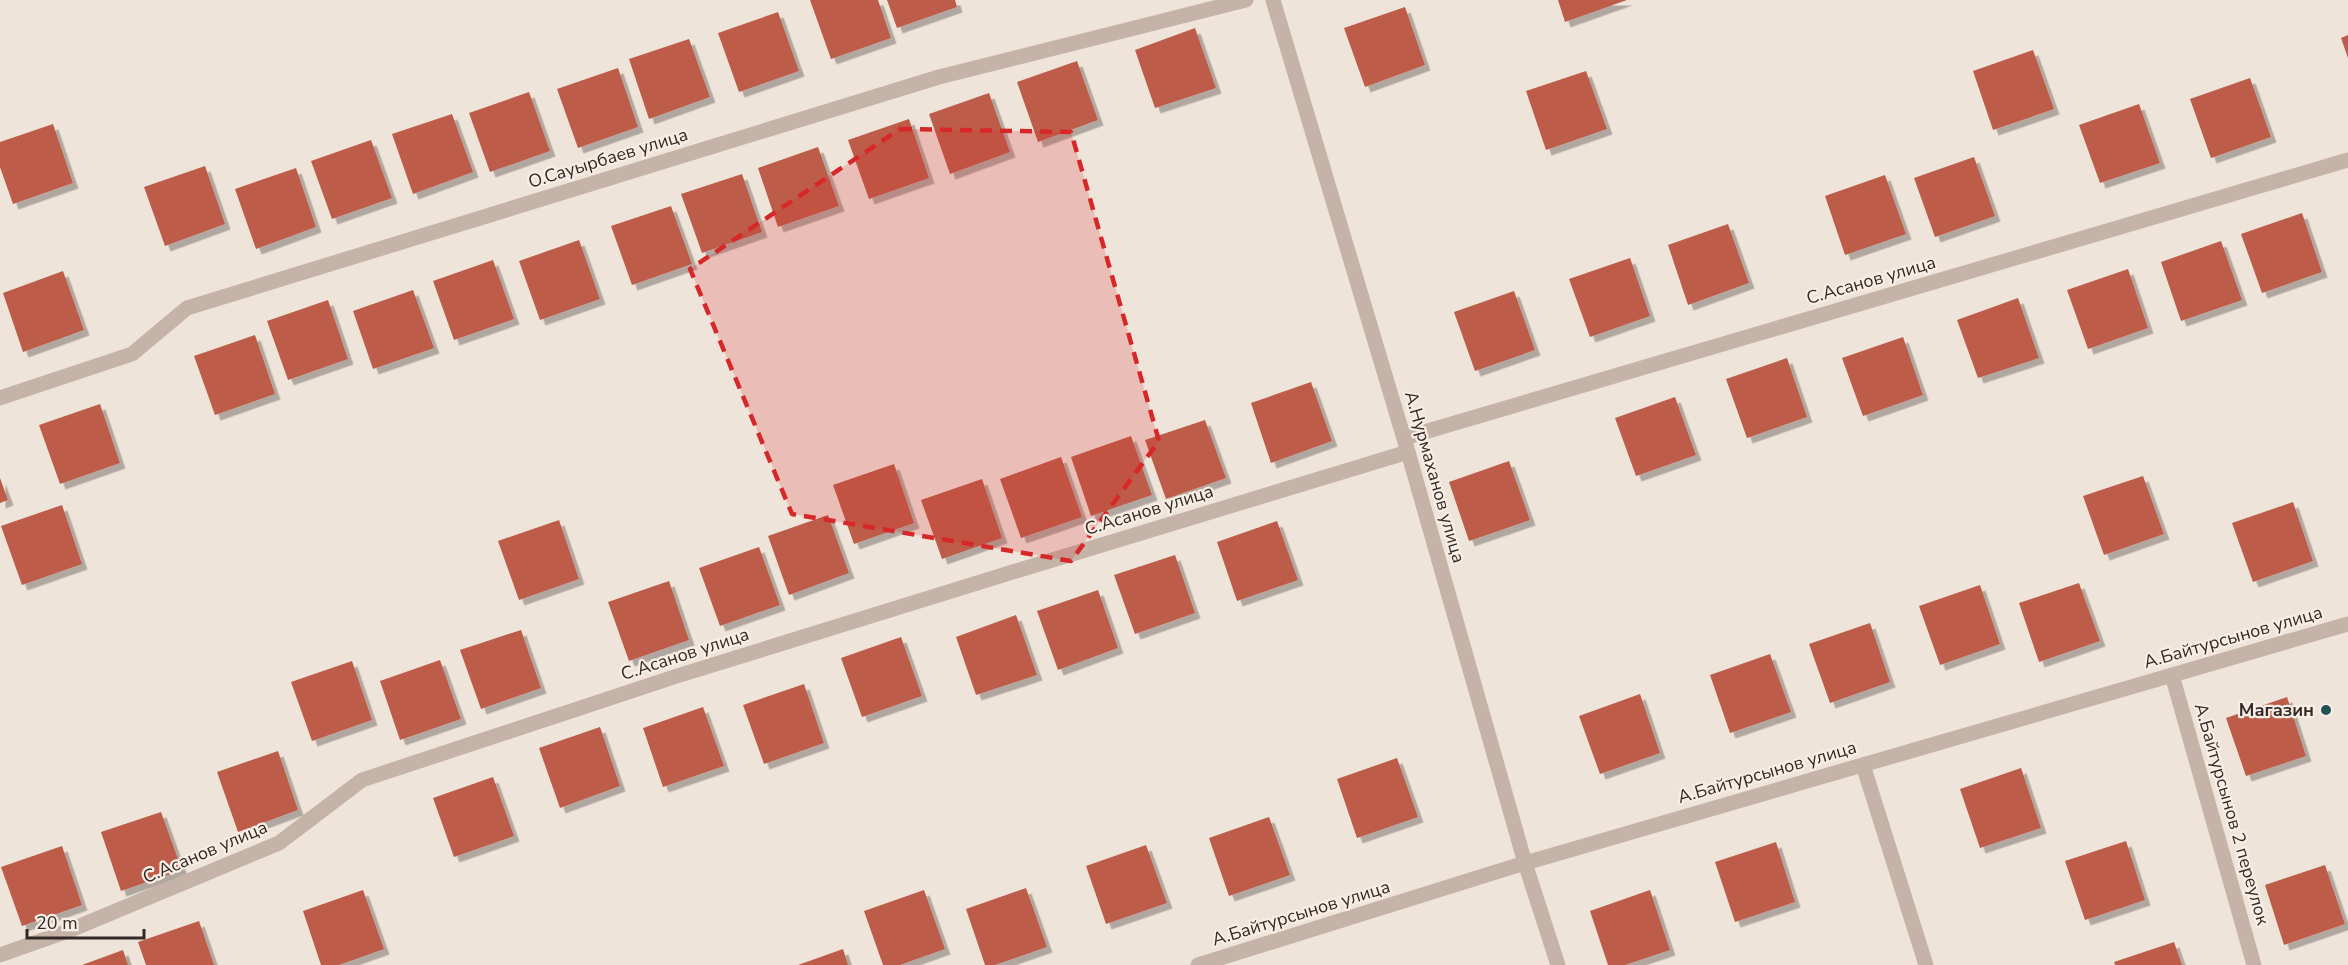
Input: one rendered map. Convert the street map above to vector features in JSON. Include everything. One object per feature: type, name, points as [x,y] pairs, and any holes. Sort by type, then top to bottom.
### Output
[{"type":"street","name":"О.Сауырбаев улица","points":[[0,398],[132,354],[187,308],[939,77],[1246,0]]},
{"type":"street","name":"А.Нурмаханов улица","points":[[1273,0],[1406,445],[1525,863],[1558,965]]},
{"type":"street","name":"С.Асанов улица","points":[[0,955],[69,931],[279,843],[362,780],[700,669],[1406,445],[2348,160]]},
{"type":"street","name":"А.Байтурсынов улица","points":[[1198,965],[1525,863],[2348,624]]},
{"type":"street","name":"А.Байтурсынов 2 переулок","points":[[2172,675],[2254,965]]},
{"type":"street","points":[[1863,765],[1926,965]]},
{"type":"highlighted area","points":[[900,129],[1071,132],[1159,441],[1071,561],[792,514],[690,269]]},
{"type":"building","points":[[810,0],[878,0],[891,38],[831,59]]},
{"type":"building","points":[[887,0],[955,0],[957,7],[897,28]]},
{"type":"building","points":[[1558,0],[1627,0],[1565,22]]},
{"type":"building","points":[[1405,7],[1425,65],[1365,87],[1344,28]]},
{"type":"building","points":[[778,12],[799,71],[739,92],[718,33]]},
{"type":"building","points":[[1195,28],[1216,88],[1155,108],[1135,50]]},
{"type":"building","points":[[2348,35],[2348,58],[2341,38]]},
{"type":"building","points":[[689,39],[710,97],[649,119],[629,59]]},
{"type":"building","points":[[2033,50],[2054,109],[1993,130],[1973,71]]},
{"type":"building","points":[[1077,61],[1098,120],[1038,142],[1017,82]]},
{"type":"building","points":[[618,68],[638,127],[578,148],[557,89]]},
{"type":"building","points":[[1586,71],[1607,129],[1546,150],[1526,91]]},
{"type":"building","points":[[2250,78],[2271,137],[2211,158],[2190,99]]},
{"type":"building","points":[[529,92],[550,151],[490,172],[469,113]]},
{"type":"building","points":[[989,93],[1010,152],[950,174],[929,114]]},
{"type":"building","points":[[2139,104],[2160,163],[2100,183],[2079,125]]},
{"type":"building","points":[[452,114],[473,172],[413,194],[392,134]]},
{"type":"building","points":[[909,119],[929,178],[869,199],[848,140]]},
{"type":"building","points":[[53,124],[73,183],[13,204],[0,167],[0,142]]},
{"type":"building","points":[[371,140],[392,198],[332,219],[311,161]]},
{"type":"building","points":[[818,147],[839,206],[778,227],[758,168]]},
{"type":"building","points":[[1974,157],[1995,216],[1935,237],[1914,178]]},
{"type":"building","points":[[205,166],[225,224],[165,246],[144,187]]},
{"type":"building","points":[[296,168],[316,227],[256,249],[235,189]]},
{"type":"building","points":[[742,174],[762,232],[702,253],[681,194]]},
{"type":"building","points":[[1885,175],[1906,234],[1845,255],[1825,196]]},
{"type":"building","points":[[671,206],[692,264],[632,285],[611,226]]},
{"type":"building","points":[[2302,213],[2322,272],[2262,293],[2241,234]]},
{"type":"building","points":[[1728,224],[1749,283],[1688,305],[1668,245]]},
{"type":"building","points":[[579,240],[600,299],[540,320],[519,261]]},
{"type":"building","points":[[2221,241],[2242,300],[2181,321],[2161,262]]},
{"type":"building","points":[[1630,258],[1650,316],[1590,337],[1569,279]]},
{"type":"building","points":[[493,260],[514,319],[454,340],[433,281]]},
{"type":"building","points":[[2128,269],[2148,328],[2088,349],[2067,290]]},
{"type":"building","points":[[63,271],[84,330],[23,352],[3,293]]},
{"type":"building","points":[[413,290],[434,348],[373,369],[353,311]]},
{"type":"building","points":[[1514,291],[1535,350],[1475,371],[1454,312]]},
{"type":"building","points":[[2018,298],[2039,358],[1978,378],[1957,320]]},
{"type":"building","points":[[328,300],[348,359],[288,380],[267,321]]},
{"type":"building","points":[[255,335],[275,394],[215,415],[194,356]]},
{"type":"building","points":[[1903,337],[1923,395],[1863,416],[1842,358]]},
{"type":"building","points":[[1787,358],[1807,417],[1747,438],[1726,379]]},
{"type":"building","points":[[1311,382],[1332,441],[1271,463],[1251,403]]},
{"type":"building","points":[[1675,397],[1696,455],[1636,476],[1615,418]]},
{"type":"building","points":[[100,404],[120,463],[60,484],[39,425]]},
{"type":"building","points":[[1205,420],[1226,478],[1166,499],[1145,440]]},
{"type":"building","points":[[1131,436],[1152,495],[1091,516],[1071,457]]},
{"type":"building","points":[[1061,457],[1082,517],[1021,538],[1000,479]]},
{"type":"building","points":[[1509,461],[1530,520],[1469,541],[1449,482]]},
{"type":"building","points":[[894,464],[914,523],[854,544],[833,485]]},
{"type":"building","points":[[2143,476],[2164,534],[2104,555],[2083,496]]},
{"type":"building","points":[[0,478],[8,500],[0,503]]},
{"type":"building","points":[[982,479],[1002,538],[942,559],[921,500]]},
{"type":"building","points":[[2293,502],[2313,561],[2253,582],[2232,523]]},
{"type":"building","points":[[62,505],[82,564],[22,585],[1,526]]},
{"type":"building","points":[[828,515],[849,573],[789,595],[768,536]]},
{"type":"building","points":[[559,520],[579,579],[519,600],[498,541]]},
{"type":"building","points":[[1277,521],[1298,580],[1237,601],[1217,542]]},
{"type":"building","points":[[759,547],[780,605],[720,626],[699,568]]},
{"type":"building","points":[[1175,555],[1195,613],[1135,634],[1114,575]]},
{"type":"building","points":[[669,581],[689,640],[629,661],[608,602]]},
{"type":"building","points":[[2079,583],[2100,641],[2039,662],[2019,603]]},
{"type":"building","points":[[1980,585],[2000,644],[1940,665],[1919,606]]},
{"type":"building","points":[[1098,590],[1118,648],[1058,670],[1037,611]]},
{"type":"building","points":[[1016,615],[1037,675],[976,695],[956,637]]},
{"type":"building","points":[[1870,623],[1890,682],[1830,703],[1809,644]]},
{"type":"building","points":[[521,630],[541,688],[481,709],[460,650]]},
{"type":"building","points":[[901,637],[922,696],[862,717],[841,658]]},
{"type":"building","points":[[1770,654],[1791,712],[1730,733],[1710,675]]},
{"type":"building","points":[[440,660],[461,719],[400,740],[380,681]]},
{"type":"building","points":[[352,661],[372,720],[312,741],[291,682]]},
{"type":"building","points":[[804,684],[824,743],[764,764],[743,705]]},
{"type":"building","points":[[1640,694],[1660,753],[1600,774],[1579,716]]},
{"type":"building","points":[[2287,697],[2306,756],[2246,776],[2226,718]]},
{"type":"building","points":[[703,707],[724,766],[663,787],[643,728]]},
{"type":"building","points":[[600,727],[620,786],[560,808],[539,748]]},
{"type":"building","points":[[278,751],[298,810],[238,832],[217,772]]},
{"type":"building","points":[[1397,758],[1418,817],[1357,838],[1337,779]]},
{"type":"building","points":[[2021,768],[2041,828],[1980,848],[1960,789]]},
{"type":"building","points":[[493,777],[514,836],[454,857],[433,798]]},
{"type":"building","points":[[161,812],[182,870],[121,891],[101,832]]},
{"type":"building","points":[[1269,817],[1290,875],[1229,896],[1209,838]]},
{"type":"building","points":[[2126,841],[2145,900],[2085,920],[2065,861]]},
{"type":"building","points":[[1776,842],[1795,902],[1735,922],[1715,862]]},
{"type":"building","points":[[1146,845],[1167,903],[1106,924],[1086,866]]},
{"type":"building","points":[[62,846],[82,905],[22,926],[1,867]]},
{"type":"building","points":[[2325,865],[2345,924],[2284,945],[2265,885]]},
{"type":"building","points":[[1026,888],[1047,947],[995,965],[985,965],[966,909]]},
{"type":"building","points":[[363,890],[384,949],[339,965],[321,965],[303,911]]},
{"type":"building","points":[[924,890],[945,949],[900,965],[883,965],[864,911]]},
{"type":"building","points":[[1650,890],[1670,950],[1625,965],[1608,965],[1590,911]]},
{"type":"building","points":[[199,921],[214,965],[146,965],[138,942]]},
{"type":"building","points":[[2174,942],[2182,965],[2115,965],[2114,962]]},
{"type":"building","points":[[843,949],[848,965],[798,965]]},
{"type":"building","points":[[123,950],[128,965],[82,965]]},
{"type":"place","name":"Магазин","points":[[2326,710]]}]
